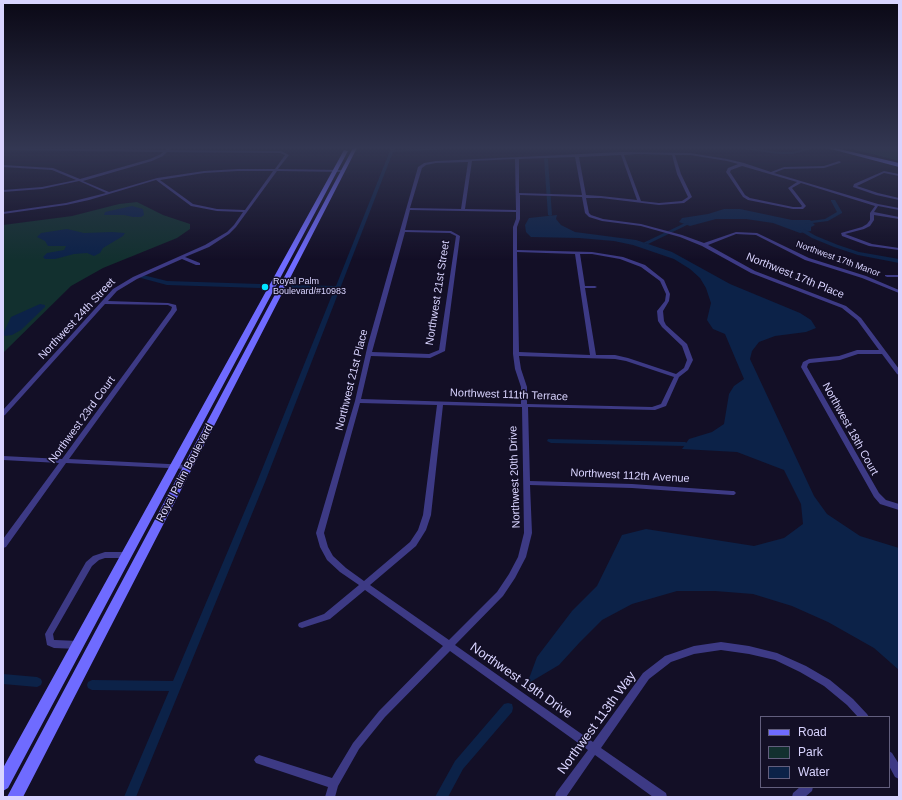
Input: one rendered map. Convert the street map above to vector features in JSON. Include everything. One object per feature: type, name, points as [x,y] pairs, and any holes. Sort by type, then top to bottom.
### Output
[{"type":"main road","name":"Royal Palm Boulevard","points":[[3,783],[126,555],[331,185]]},
{"type":"main road","name":"Royal Palm Boulevard","points":[[16,797],[188,467],[332,185]]},
{"type":"street","points":[[3,191],[42,188],[55,185]]},
{"type":"street","points":[[92,185],[109,193]]},
{"type":"street","points":[[3,212],[66,204],[135,185]]},
{"type":"street","points":[[166,185],[196,206],[217,210],[246,211]]},
{"type":"street","name":"Northwest 24th Street","points":[[3,414],[122,284],[207,246],[223,236],[235,226],[265,185]]},
{"type":"street","name":"Northwest 21st Place","points":[[366,585],[343,570],[330,558],[320,533],[358,401],[369,354],[415,185]]},
{"type":"street","points":[[463,210],[466,185]]},
{"type":"street","name":"Northwest 20th Drive","points":[[330,797],[334,784],[356,746],[382,714],[500,594],[522,557],[528,533],[524,387],[518,369],[516,354],[515,227],[518,220],[518,185]]},
{"type":"street","points":[[582,185],[587,213],[594,219],[641,225],[662,230],[704,245]]},
{"type":"street","points":[[633,185],[639,201]]},
{"type":"street","points":[[518,194],[584,196],[668,204],[688,200],[690,197],[685,185]]},
{"type":"street","points":[[737,185],[746,198],[793,208],[802,208],[804,206],[790,188],[794,185]]},
{"type":"street","points":[[811,185],[871,203],[899,209]]},
{"type":"street","points":[[855,185],[855,187],[899,199]]},
{"type":"street","points":[[893,198],[899,194]]},
{"type":"street","points":[[871,203],[872,220],[869,225],[843,233],[843,235],[866,244],[899,249]]},
{"type":"street","points":[[872,211],[877,204]]},
{"type":"street","points":[[408,209],[518,211]]},
{"type":"street","points":[[872,211],[899,218]]},
{"type":"street","name":"Northwest 21st Street","points":[[369,354],[430,356],[442,351],[458,236],[451,232],[403,231]]},
{"type":"street","name":"Northwest 17th Manor","points":[[704,245],[736,234],[751,233],[763,236],[807,259],[864,276],[899,292]]},
{"type":"street","name":"Northwest 17th Place","points":[[704,245],[753,272],[844,307],[859,318],[899,373]]},
{"type":"street","points":[[516,251],[577,252],[606,255],[633,262],[654,273],[662,280],[668,294],[667,301],[660,311],[661,321],[664,326],[686,345],[690,360],[686,369],[677,376],[615,357],[516,354]]},
{"type":"street","points":[[577,252],[593,356]]},
{"type":"street","points":[[181,257],[198,264]]},
{"type":"street","points":[[887,276],[899,276]]},
{"type":"street","points":[[582,287],[595,287]]},
{"type":"street","name":"Northwest 23rd Court","points":[[3,545],[174,310],[174,306],[168,304],[104,302]]},
{"type":"street","name":"Northwest 18th Court","points":[[883,352],[857,352],[840,358],[809,361],[804,363],[804,367],[876,495],[883,502],[899,507]]},
{"type":"street","name":"Northwest 111th Terrace","points":[[358,401],[653,409],[664,405],[677,376]]},
{"type":"street","points":[[302,625],[327,617],[413,544],[422,530],[427,515],[440,403]]},
{"type":"street","points":[[3,458],[188,467]]},
{"type":"street","name":"Northwest 112th Avenue","points":[[527,483],[632,486],[732,494]]},
{"type":"street","points":[[78,645],[54,644],[50,642],[49,634],[89,564],[96,558],[105,555],[126,555]]},
{"type":"street","name":"Northwest 19th Drive","points":[[366,585],[449,646],[662,797]]},
{"type":"street","name":"Northwest 113th Way","points":[[560,797],[646,676],[668,659],[694,650],[721,646],[749,650],[777,657],[827,682],[850,702],[863,716]]},
{"type":"street","points":[[259,760],[334,784]]},
{"type":"street","points":[[890,760],[899,774]]},
{"type":"street","points":[[797,797],[807,788]]},
{"type":"green space","points":[[137,202],[163,215],[190,224],[190,229],[177,238],[103,268],[71,286],[3,353],[3,225],[72,216],[119,204]]},
{"type":"water","points":[[132,206],[143,209],[144,215],[141,217],[133,217],[124,215],[104,215],[105,212]]},
{"type":"water","points":[[724,209],[740,209],[792,220],[810,220],[815,225],[811,227],[811,231],[800,233],[773,223],[746,219],[716,219],[690,226],[679,222],[682,218],[708,214]]},
{"type":"water","points":[[557,215],[556,219],[561,225],[575,232],[636,240],[672,252],[730,284],[800,313],[811,320],[816,328],[806,332],[775,336],[759,342],[752,351],[750,359],[814,496],[827,514],[860,536],[899,548],[899,670],[874,648],[828,622],[792,606],[753,594],[715,591],[677,591],[632,604],[602,620],[559,665],[527,684],[537,657],[572,611],[597,586],[622,535],[646,529],[754,546],[784,538],[803,524],[801,504],[784,470],[737,452],[682,449],[689,439],[712,432],[724,424],[729,394],[734,386],[744,379],[725,334],[713,329],[707,320],[711,303],[706,288],[700,278],[690,269],[674,259],[633,245],[614,241],[579,238],[531,237],[526,232],[525,225],[529,218]]},
{"type":"water","points":[[67,229],[84,233],[125,233],[123,236],[103,248],[100,253],[94,256],[87,253],[74,254],[55,259],[45,259],[43,257],[47,253],[64,250],[66,246],[48,246],[45,241],[37,237],[41,233]]},
{"type":"water","points":[[40,304],[45,305],[45,307],[21,330],[12,335],[5,336],[3,334],[11,317]]},
{"type":"waterway","points":[[338,288],[378,185]]},
{"type":"waterway","points":[[548,185],[550,215]]},
{"type":"waterway","points":[[833,201],[840,212],[826,220],[804,223],[799,228],[814,237],[836,246],[858,253],[899,261]]},
{"type":"waterway","points":[[646,243],[687,224]]},
{"type":"waterway","points":[[143,277],[167,283],[260,286]]},
{"type":"waterway","points":[[291,287],[338,288]]},
{"type":"waterway","points":[[130,797],[261,482],[338,288]]},
{"type":"waterway","points":[[551,441],[685,444]]},
{"type":"waterway","points":[[3,679],[37,682]]},
{"type":"waterway","points":[[92,685],[176,686]]},
{"type":"waterway","points":[[441,797],[459,765],[508,708]]},
{"type":"place","name":"Royal Palm Boulevard/#10983","points":[[265,287]]}]
